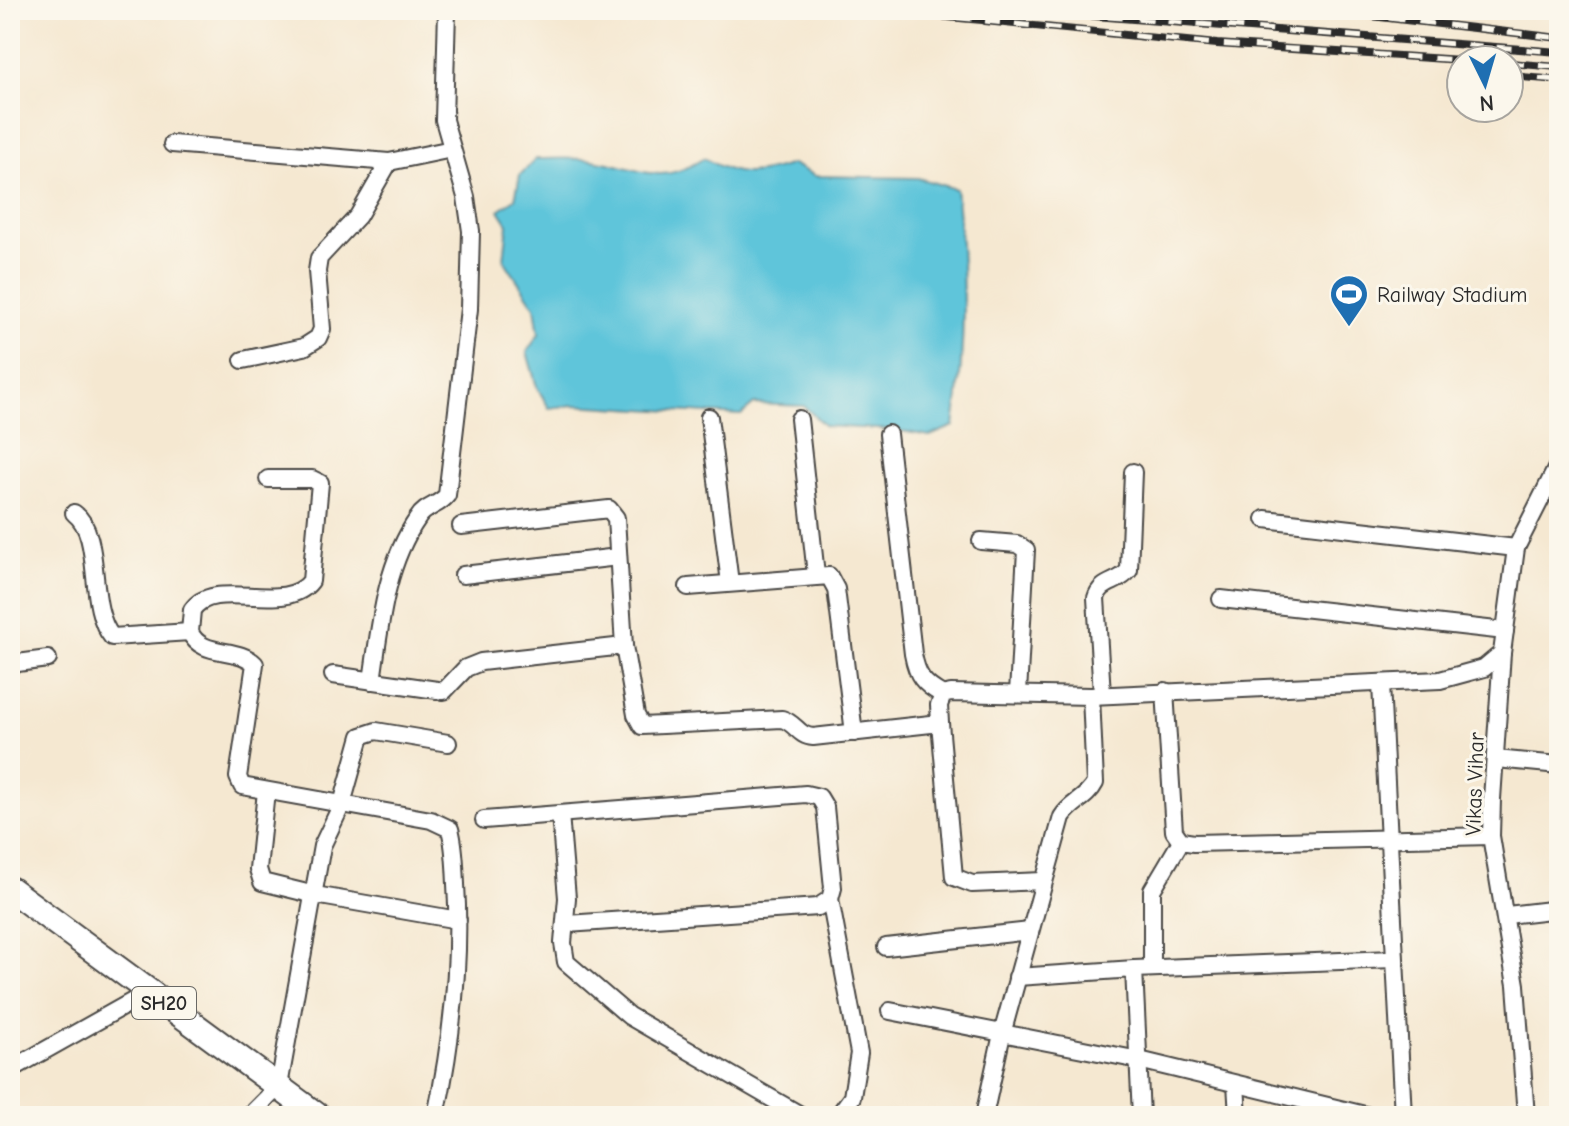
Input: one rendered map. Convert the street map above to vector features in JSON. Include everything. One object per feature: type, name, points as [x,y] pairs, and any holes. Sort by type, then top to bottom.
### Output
[{"type":"main road","name":"SH20","points":[[10,889],[318,1116]]},
{"type":"street","points":[[372,681],[383,604],[400,551],[420,513],[447,495],[469,309],[471,231],[444,120],[447,10]]},
{"type":"street","points":[[172,144],[389,162],[452,149]]},
{"type":"street","points":[[243,360],[304,347],[318,338],[322,329],[317,271],[319,258],[358,216],[389,162]]},
{"type":"street","points":[[709,417],[730,583]]},
{"type":"street","points":[[799,419],[816,575]]},
{"type":"street","points":[[888,434],[917,675],[927,686],[943,695],[1096,695],[1381,684],[1465,676],[1484,668],[1502,653]]},
{"type":"street","name":"Vikas Vihar","points":[[1526,1116],[1523,1053],[1507,915],[1491,836],[1502,653],[1516,548],[1559,463]]},
{"type":"street","points":[[984,1116],[1002,1034],[1062,817],[1069,805],[1090,793],[1095,783],[1096,598],[1104,584],[1124,577],[1129,570],[1133,472]]},
{"type":"street","points":[[268,479],[312,479],[320,483],[311,581],[291,595],[207,597],[192,610],[190,632],[200,645],[246,657],[255,664],[238,782],[246,788],[447,826],[453,839],[458,920],[449,1050],[436,1116]]},
{"type":"street","points":[[461,526],[609,509],[616,518],[624,646],[636,715],[645,728],[782,719],[790,721],[806,737],[940,723]]},
{"type":"street","points":[[74,513],[89,530],[93,577],[112,637],[190,632]]},
{"type":"street","points":[[1265,519],[1516,548]]},
{"type":"street","points":[[981,541],[1017,544],[1026,550],[1018,693]]},
{"type":"street","points":[[463,575],[618,557]]},
{"type":"street","points":[[688,587],[829,576],[836,589],[854,733]]},
{"type":"street","points":[[1221,599],[1505,631]]},
{"type":"street","points":[[333,675],[444,691],[466,668],[481,662],[624,646]]},
{"type":"street","points":[[10,664],[48,659]]},
{"type":"street","points":[[1381,684],[1403,1116]]},
{"type":"street","points":[[1165,691],[1174,831],[1181,841]]},
{"type":"street","points":[[943,695],[939,705],[940,723],[954,877],[972,884],[1043,881]]},
{"type":"street","points":[[249,1116],[279,1086],[322,846],[342,804],[358,744],[366,732],[448,743]]},
{"type":"street","points":[[1496,759],[1559,765]]},
{"type":"street","points":[[266,791],[259,879],[315,895],[458,920]]},
{"type":"street","points":[[484,820],[806,794],[819,797],[825,807],[833,888],[830,899],[859,1053],[852,1097],[838,1116]]},
{"type":"street","points":[[560,814],[567,924],[563,943],[566,962],[629,1016],[802,1116]]},
{"type":"street","points":[[1181,841],[1491,836]]},
{"type":"street","points":[[1152,968],[1152,890],[1181,841]]},
{"type":"street","points":[[567,924],[818,907],[830,899]]},
{"type":"street","points":[[1507,915],[1559,909]]},
{"type":"street","points":[[886,947],[1030,931]]},
{"type":"street","points":[[1017,977],[1152,968],[1394,959]]},
{"type":"street","points":[[1134,969],[1141,1116]]},
{"type":"street","points":[[10,1070],[149,992]]},
{"type":"street","points":[[890,1011],[1139,1060],[1334,1112],[1369,1116]]},
{"type":"street","points":[[1236,1084],[1238,1116]]},
{"type":"water","points":[[704,158],[737,172],[757,173],[792,164],[815,176],[918,178],[956,189],[963,308],[961,367],[954,426],[930,436],[895,430],[825,426],[804,406],[754,404],[741,415],[573,405],[549,408],[537,387],[527,352],[539,334],[535,307],[504,260],[508,224],[499,210],[515,199],[520,175],[536,159],[590,160],[663,174],[688,167]]},
{"type":"railway","points":[[867,10],[994,21]]},
{"type":"railway","points":[[1018,10],[1559,52]]},
{"type":"railway","points":[[1329,11],[1559,38]]},
{"type":"railway","points":[[985,21],[1217,44],[1445,59]]},
{"type":"railway","points":[[1525,64],[1559,67]]},
{"type":"railway","points":[[1525,77],[1559,80]]},
{"type":"place","name":"Railway Stadium","points":[[1349,328]]}]
